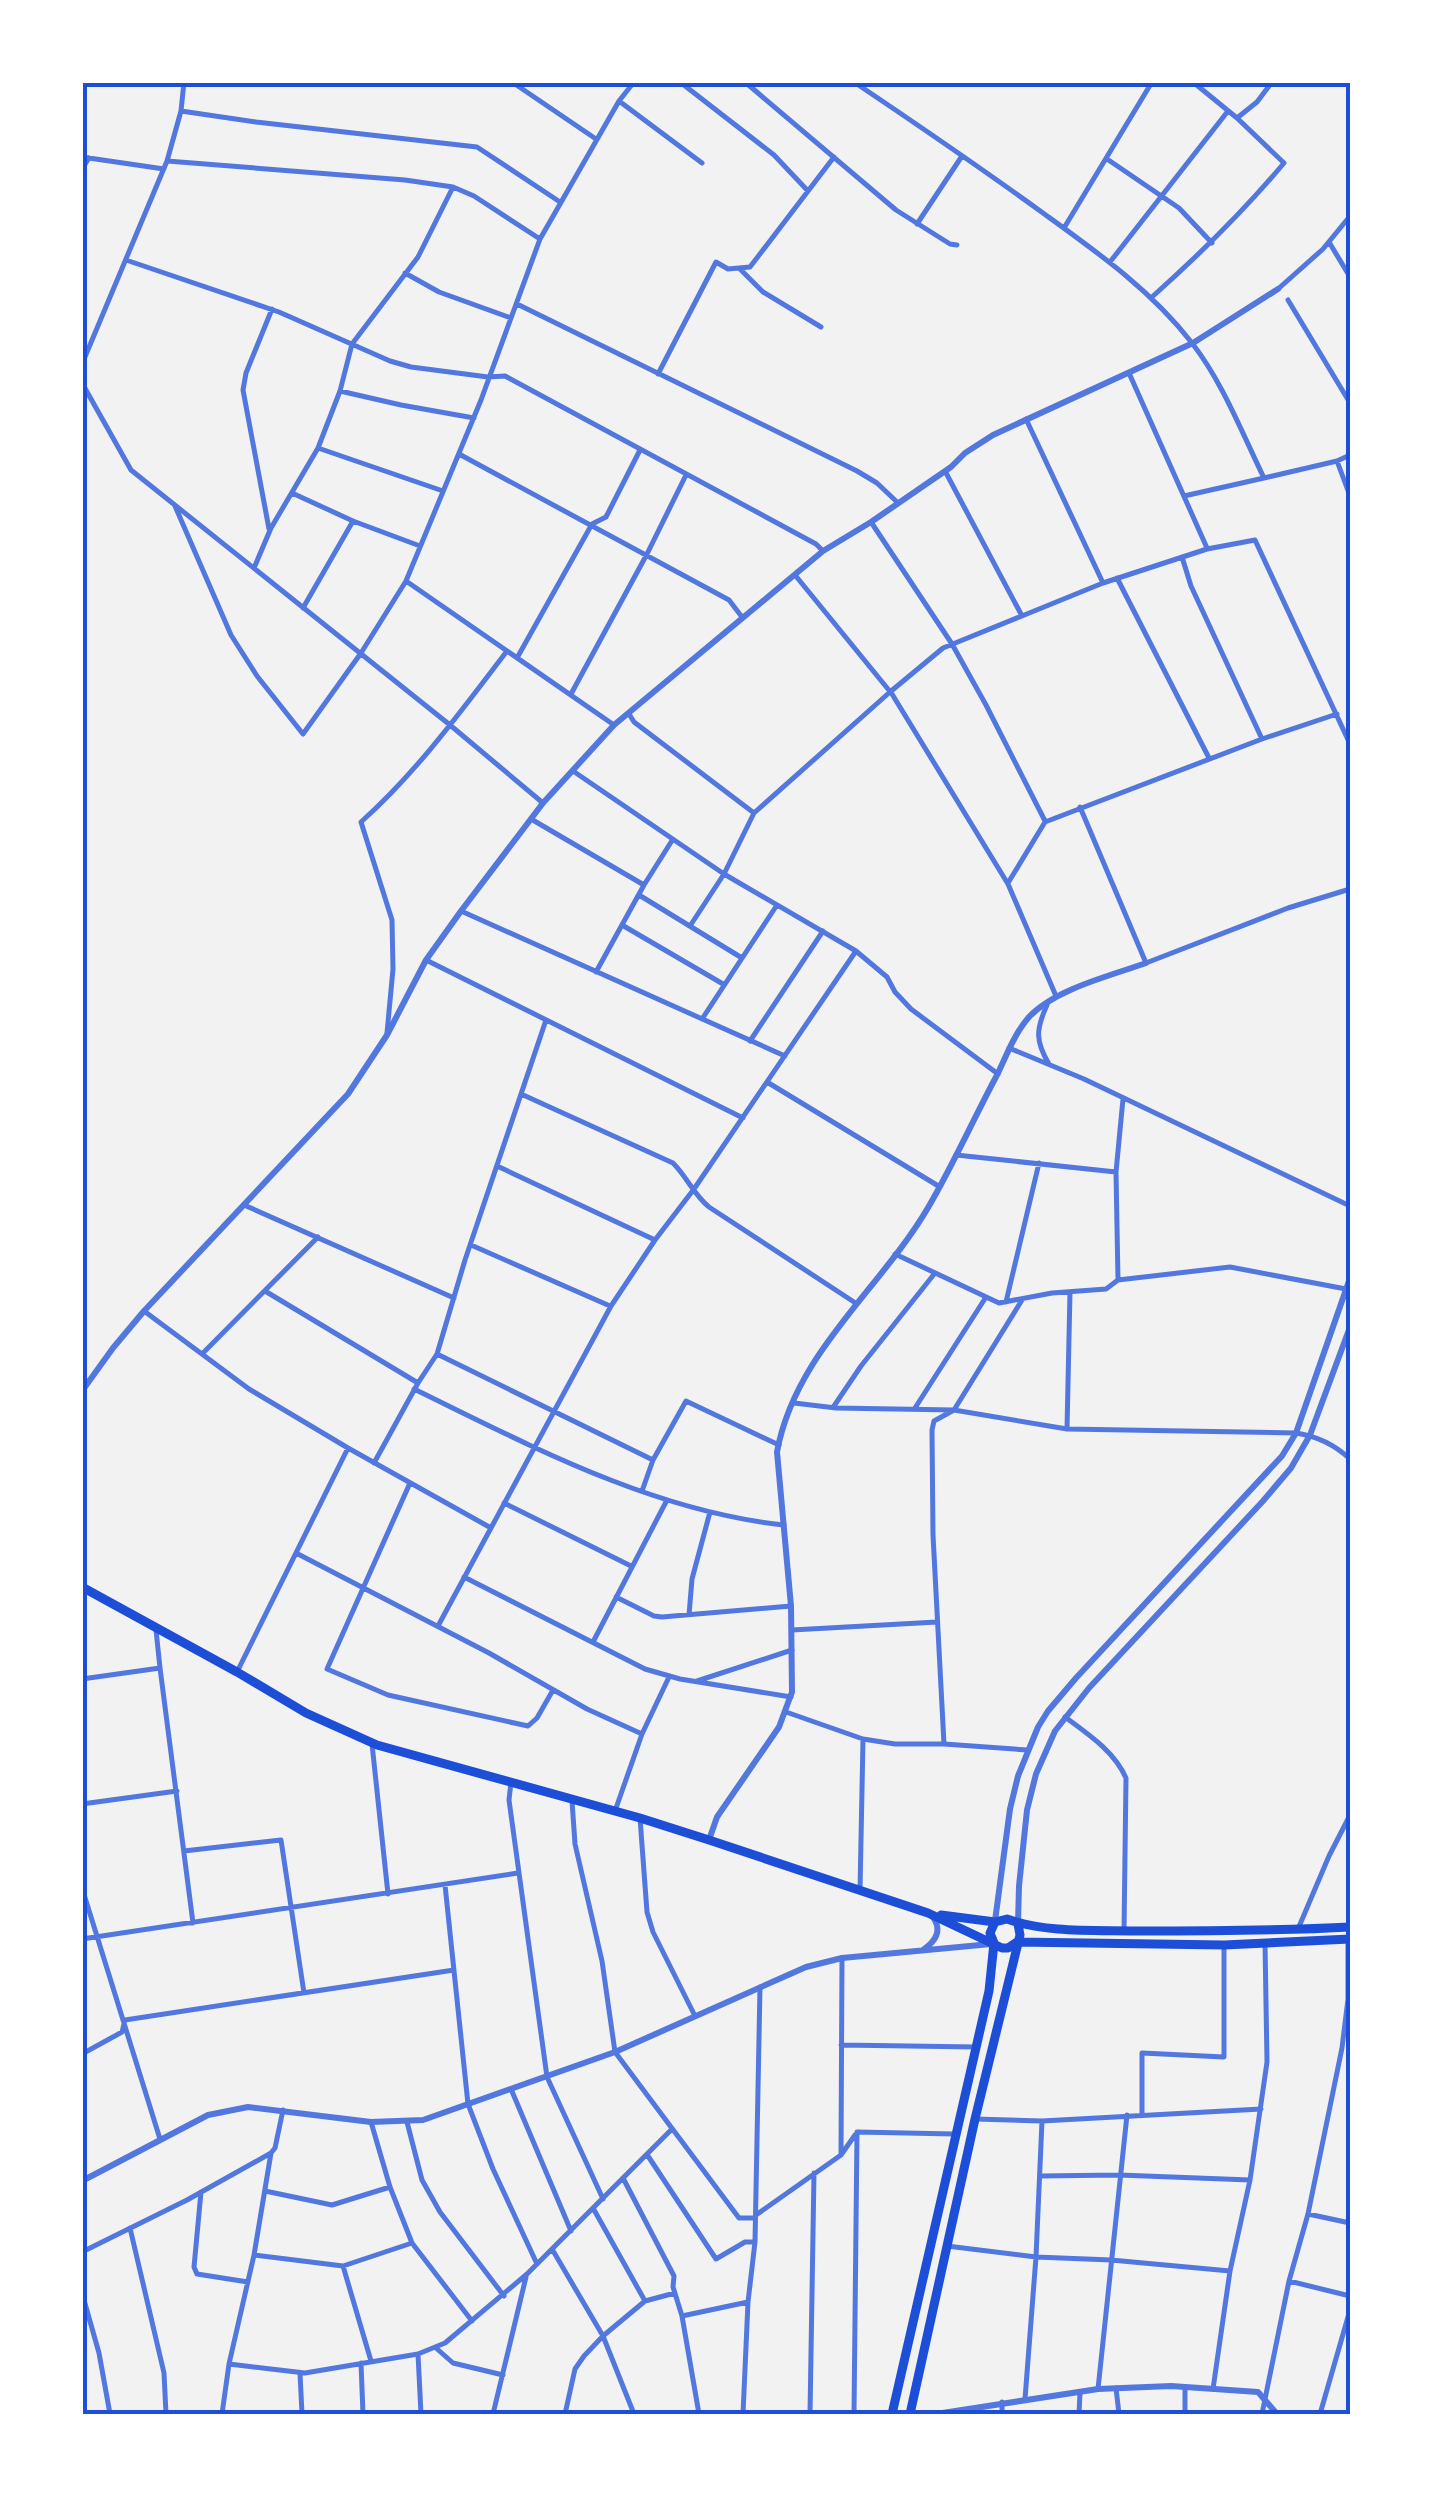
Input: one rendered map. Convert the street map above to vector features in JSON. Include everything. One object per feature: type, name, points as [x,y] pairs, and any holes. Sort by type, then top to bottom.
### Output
[{"type":"main road","points":[[82,1587],[306,1713],[372,1744],[709,1840],[928,1912],[1006,1948],[1017,1942],[1224,1945],[1349,1940]]},
{"type":"main road","points":[[928,1912],[995,1922],[1007,1918],[1018,1924],[1050,1929],[1224,1932],[1350,1927]]},
{"type":"main road","points":[[892,2414],[990,1987],[994,1943],[990,1934],[995,1922]]},
{"type":"main road","points":[[910,2414],[1020,1936],[1018,1924]]},
{"type":"main road","points":[[1011,1965],[1032,1943]]},
{"type":"street","points":[[82,364],[168,161],[182,111],[184,82]]},
{"type":"street","points":[[512,82],[596,140]]},
{"type":"street","points":[[176,506],[231,635],[256,676],[303,734],[361,653],[406,580],[474,418],[540,240],[619,101],[634,82]]},
{"type":"street","points":[[680,82],[774,155],[808,190]]},
{"type":"street","points":[[745,82],[896,210],[957,245]]},
{"type":"street","points":[[854,82],[1064,228],[1152,297],[1214,375],[1264,478]]},
{"type":"street","points":[[1064,228],[1152,82]]},
{"type":"street","points":[[1152,297],[1246,209],[1284,164],[1238,118],[1192,82]]},
{"type":"street","points":[[1238,118],[1272,82]]},
{"type":"street","points":[[619,101],[702,163]]},
{"type":"street","points":[[182,111],[477,147],[560,202]]},
{"type":"street","points":[[1110,262],[1228,111]]},
{"type":"street","points":[[917,224],[962,156]]},
{"type":"street","points":[[658,374],[716,262],[728,268],[750,267],[834,157]]},
{"type":"street","points":[[82,170],[86,158],[164,169]]},
{"type":"street","points":[[1107,159],[1179,208],[1212,243]]},
{"type":"street","points":[[168,161],[452,187],[474,196],[540,240]]},
{"type":"street","points":[[254,568],[269,532],[318,448],[352,344],[418,257],[452,187]]},
{"type":"street","points":[[82,1391],[144,1311],[348,1094],[387,1035],[426,960],[461,911],[543,803],[614,725],[823,551],[945,471],[992,434],[1193,344],[1278,288],[1329,242],[1350,216]]},
{"type":"street","points":[[1329,242],[1350,277]]},
{"type":"street","points":[[126,260],[272,310],[390,361],[411,367],[505,376],[823,551]]},
{"type":"street","points":[[740,269],[763,292],[821,327]]},
{"type":"street","points":[[405,273],[439,292],[512,318]]},
{"type":"street","points":[[1288,300],[1350,403]]},
{"type":"street","points":[[517,304],[857,471],[898,503]]},
{"type":"street","points":[[269,532],[244,390],[246,373],[272,310]]},
{"type":"street","points":[[1129,373],[1207,549]]},
{"type":"street","points":[[84,387],[131,470],[543,803]]},
{"type":"street","points":[[340,390],[474,418]]},
{"type":"street","points":[[1026,419],[1104,583]]},
{"type":"street","points":[[318,448],[443,491]]},
{"type":"street","points":[[517,658],[592,524],[606,517],[640,450]]},
{"type":"street","points":[[459,454],[729,600],[742,617]]},
{"type":"street","points":[[1184,496],[1350,455]]},
{"type":"street","points":[[1337,461],[1350,496]]},
{"type":"street","points":[[945,471],[1022,616]]},
{"type":"street","points":[[570,694],[686,475]]},
{"type":"street","points":[[292,493],[420,546]]},
{"type":"street","points":[[304,608],[352,521]]},
{"type":"street","points":[[871,522],[952,644],[1045,822]]},
{"type":"street","points":[[690,926],[724,874],[754,813],[944,648],[1117,578],[1207,549],[1254,540],[1350,744]]},
{"type":"street","points":[[1182,558],[1191,586],[1262,739]]},
{"type":"street","points":[[794,575],[890,692],[1008,884],[1056,996]]},
{"type":"street","points":[[1117,578],[1209,760]]},
{"type":"street","points":[[406,580],[614,725]]},
{"type":"street","points":[[387,1035],[393,970],[392,920],[360,822],[402,784],[507,651]]},
{"type":"street","points":[[628,714],[754,813]]},
{"type":"street","points":[[1008,884],[1045,822],[1337,714]]},
{"type":"street","points":[[573,770],[724,874],[856,951],[887,977],[911,1009],[998,1074]]},
{"type":"street","points":[[1080,807],[1146,963]]},
{"type":"street","points":[[531,819],[644,886]]},
{"type":"street","points":[[596,972],[673,839]]},
{"type":"street","points":[[709,1840],[717,1818],[770,1743],[790,1697],[791,1606],[778,1445],[794,1403],[818,1358],[927,1210],[1030,1016],[1056,996],[1288,908],[1350,889]]},
{"type":"street","points":[[639,895],[742,958]]},
{"type":"street","points":[[702,1019],[777,904]]},
{"type":"street","points":[[461,911],[784,1056]]},
{"type":"street","points":[[622,926],[724,985]]},
{"type":"street","points":[[750,1041],[823,930]]},
{"type":"street","points":[[438,1626],[611,1306],[856,951]]},
{"type":"street","points":[[426,960],[743,1118]]},
{"type":"street","points":[[1048,1002],[1040,1020],[1038,1046],[1049,1064]]},
{"type":"street","points":[[374,1463],[436,1354],[546,1020]]},
{"type":"street","points":[[1010,1048],[1350,1206]]},
{"type":"street","points":[[767,1082],[940,1186]]},
{"type":"street","points":[[521,1094],[674,1162],[698,1198],[709,1207],[857,1304]]},
{"type":"street","points":[[1118,1280],[1116,1172],[1122,1098]]},
{"type":"street","points":[[956,1155],[1116,1172]]},
{"type":"street","points":[[1006,1302],[1039,1164]]},
{"type":"street","points":[[497,1166],[655,1240]]},
{"type":"street","points":[[244,1204],[454,1298]]},
{"type":"street","points":[[202,1354],[318,1237]]},
{"type":"street","points":[[471,1245],[611,1306]]},
{"type":"street","points":[[895,1254],[999,1303],[1052,1293],[1106,1290],[1118,1280],[1230,1267],[1346,1289]]},
{"type":"street","points":[[833,1408],[935,1273]]},
{"type":"street","points":[[995,1922],[1013,1794],[1027,1750],[1048,1711],[1270,1470],[1296,1433],[1350,1278]]},
{"type":"street","points":[[264,1291],[416,1386],[601,1476],[710,1512],[784,1526]]},
{"type":"street","points":[[1067,1429],[1070,1292]]},
{"type":"street","points":[[915,1409],[986,1297]]},
{"type":"street","points":[[944,1744],[933,1535],[932,1430],[934,1421],[954,1410],[1022,1300]]},
{"type":"street","points":[[144,1311],[249,1389],[490,1528]]},
{"type":"street","points":[[1018,1924],[1030,1795],[1045,1750],[1089,1688],[1291,1468],[1310,1435],[1350,1329]]},
{"type":"street","points":[[436,1354],[653,1460]]},
{"type":"street","points":[[642,1491],[653,1460],[686,1401],[778,1445]]},
{"type":"street","points":[[794,1403],[833,1408],[954,1410],[1067,1429],[1296,1433],[1310,1435],[1350,1458]]},
{"type":"street","points":[[238,1672],[348,1448]]},
{"type":"street","points":[[410,1483],[326,1670],[388,1695],[528,1726],[553,1690]]},
{"type":"street","points":[[593,1642],[667,1500]]},
{"type":"street","points":[[504,1503],[631,1566]]},
{"type":"street","points":[[689,1615],[692,1578],[710,1512]]},
{"type":"street","points":[[296,1553],[642,1734]]},
{"type":"street","points":[[464,1577],[622,1658],[669,1677],[790,1697]]},
{"type":"street","points":[[616,1597],[654,1616],[791,1606]]},
{"type":"street","points":[[792,1630],[938,1622]]},
{"type":"street","points":[[156,1627],[194,1923]]},
{"type":"street","points":[[694,1682],[792,1650]]},
{"type":"street","points":[[82,1679],[160,1668]]},
{"type":"street","points":[[615,1811],[642,1734],[669,1677]]},
{"type":"street","points":[[786,1712],[863,1739],[1027,1750]]},
{"type":"street","points":[[1065,1717],[1100,1744],[1126,1778],[1124,1930]]},
{"type":"street","points":[[860,1891],[863,1739]]},
{"type":"street","points":[[372,1744],[388,1894]]},
{"type":"street","points":[[511,1782],[509,1800],[547,2077],[603,2199]]},
{"type":"street","points":[[82,1804],[176,1792]]},
{"type":"street","points":[[572,1801],[576,1844],[598,1945],[615,2052],[739,2218],[754,2218]]},
{"type":"street","points":[[1298,1929],[1350,1814]]},
{"type":"street","points":[[640,1818],[653,1932],[695,2016]]},
{"type":"street","points":[[184,1851],[281,1840],[304,1993]]},
{"type":"street","points":[[82,1939],[518,1873]]},
{"type":"street","points":[[446,1885],[468,2104],[537,2264]]},
{"type":"street","points":[[82,1888],[160,2139]]},
{"type":"street","points":[[978,1920],[997,1906]]},
{"type":"street","points":[[1019,1907],[1024,1920],[1032,1926]]},
{"type":"street","points":[[922,1951],[938,1934],[937,1922],[928,1912]]},
{"type":"street","points":[[1262,2414],[1338,2061],[1348,1999],[1349,1940]]},
{"type":"street","points":[[82,2182],[208,2115],[248,2107],[371,2122],[423,2120],[615,2052],[806,1967],[842,1958],[994,1943]]},
{"type":"street","points":[[1213,2389],[1230,2271],[1262,2109],[1267,2062],[1265,1944]]},
{"type":"street","points":[[972,1945],[987,1948],[992,1956]]},
{"type":"street","points":[[1142,2114],[1142,2054],[1224,2057],[1224,1945]]},
{"type":"street","points":[[840,2156],[842,1958]]},
{"type":"street","points":[[125,2020],[454,1970]]},
{"type":"street","points":[[743,2414],[755,2242],[760,1987]]},
{"type":"street","points":[[82,2054],[122,2032],[125,2020]]},
{"type":"street","points":[[841,2045],[976,2047]]},
{"type":"street","points":[[1338,2061],[1350,2064]]},
{"type":"street","points":[[511,2089],[571,2231]]},
{"type":"street","points":[[975,2119],[1042,2121],[1262,2109]]},
{"type":"street","points":[[222,2414],[282,2110]]},
{"type":"street","points":[[1098,2389],[1127,2116]]},
{"type":"street","points":[[1024,2399],[1042,2121]]},
{"type":"street","points":[[371,2122],[412,2243],[472,2322]]},
{"type":"street","points":[[407,2122],[422,2180],[461,2242],[504,2296]]},
{"type":"street","points":[[229,2364],[300,2373],[436,2348],[504,2296],[672,2129]]},
{"type":"street","points":[[754,2218],[840,2156],[857,2132]]},
{"type":"street","points":[[857,2132],[957,2134]]},
{"type":"street","points":[[854,2414],[857,2132]]},
{"type":"street","points":[[82,2252],[272,2154]]},
{"type":"street","points":[[647,2155],[716,2259],[745,2242],[755,2242]]},
{"type":"street","points":[[810,2414],[814,2172]]},
{"type":"street","points":[[1040,2176],[1250,2180]]},
{"type":"street","points":[[623,2178],[674,2276],[674,2293],[682,2316],[699,2414]]},
{"type":"street","points":[[265,2192],[332,2205],[390,2187]]},
{"type":"street","points":[[201,2192],[194,2267],[197,2274],[248,2282]]},
{"type":"street","points":[[593,2208],[646,2301]]},
{"type":"street","points":[[1308,2214],[1350,2223]]},
{"type":"street","points":[[130,2228],[158,2344],[166,2414]]},
{"type":"street","points":[[254,2254],[343,2266],[412,2243]]},
{"type":"street","points":[[947,2246],[1036,2258],[1111,2260],[1230,2271]]},
{"type":"street","points":[[552,2249],[603,2336],[634,2414]]},
{"type":"street","points":[[343,2266],[371,2361]]},
{"type":"street","points":[[494,2414],[527,2274]]},
{"type":"street","points":[[1289,2281],[1350,2296]]},
{"type":"street","points":[[82,2293],[100,2353],[110,2414]]},
{"type":"street","points":[[564,2414],[575,2369],[603,2336],[646,2301],[674,2293]]},
{"type":"street","points":[[682,2316],[748,2302]]},
{"type":"street","points":[[1320,2414],[1350,2310]]},
{"type":"street","points":[[436,2348],[453,2363],[503,2375]]},
{"type":"street","points":[[418,2354],[421,2414]]},
{"type":"street","points":[[362,2362],[363,2414]]},
{"type":"street","points":[[300,2373],[302,2414]]},
{"type":"street","points":[[1116,2388],[1120,2414]]},
{"type":"street","points":[[1184,2388],[1185,2414]]},
{"type":"street","points":[[936,2414],[1098,2389],[1184,2388],[1258,2392],[1277,2414]]},
{"type":"street","points":[[1080,2391],[1080,2414]]},
{"type":"street","points":[[1002,2402],[1002,2414]]}]
